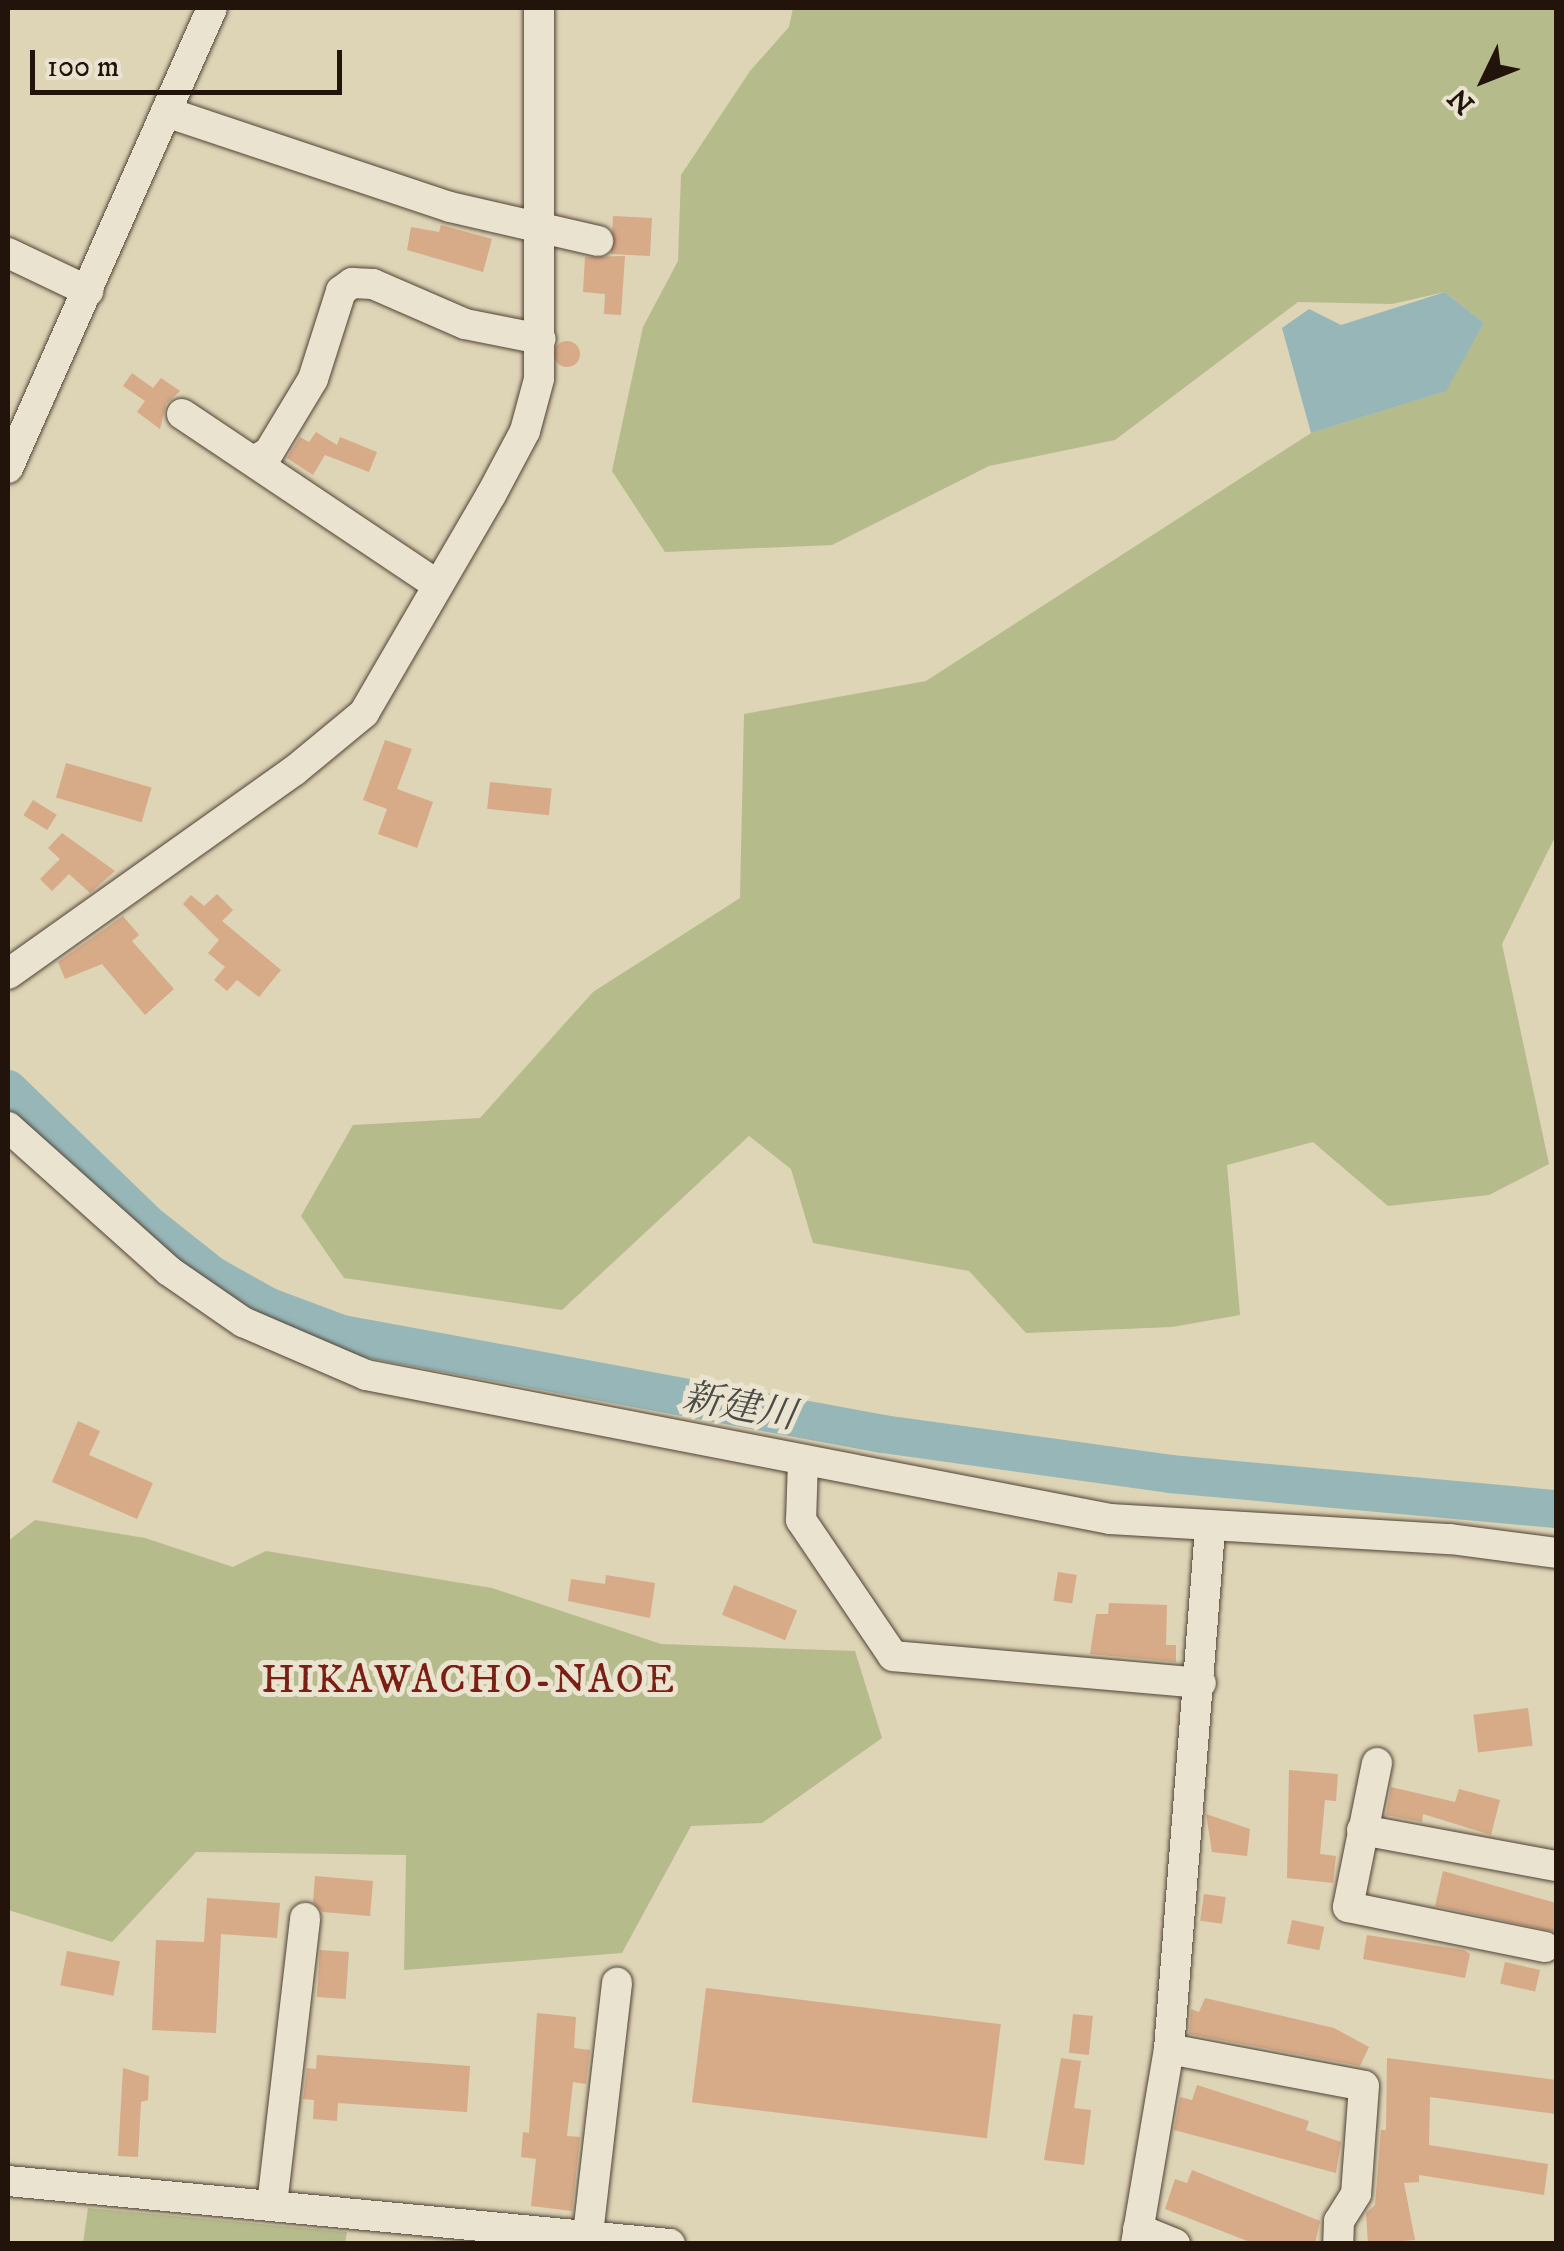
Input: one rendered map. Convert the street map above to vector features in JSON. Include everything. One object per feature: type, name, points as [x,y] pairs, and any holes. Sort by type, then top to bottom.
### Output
[{"type":"street","points":[[8,468],[212,8]]},
{"type":"street","points":[[8,974],[294,770],[364,713],[525,430],[542,339],[539,8]]},
{"type":"street","points":[[166,112],[419,198],[598,241]]},
{"type":"street","points":[[8,253],[88,291]]},
{"type":"street","points":[[253,462],[269,452],[313,380],[340,291],[352,283],[373,284],[465,324],[542,339]]},
{"type":"street","points":[[182,414],[437,584]]},
{"type":"street","points":[[8,1127],[168,1271],[304,1353],[434,1393],[1110,1519],[1210,1528],[1450,1539],[1556,1553]]},
{"type":"street","points":[[803,1461],[801,1520],[893,1656],[1201,1683]]},
{"type":"street","points":[[1175,2244],[1137,2236],[1169,2049],[1201,1683],[1210,1528]]},
{"type":"street","points":[[1377,1764],[1348,1907],[1545,1947]]},
{"type":"street","points":[[1362,1830],[1556,1866]]},
{"type":"street","points":[[272,2205],[305,1918]]},
{"type":"street","points":[[588,2234],[617,1983]]},
{"type":"street","points":[[1169,2049],[1364,2086],[1356,2194],[1339,2221],[1338,2244]]},
{"type":"street","points":[[8,2181],[670,2244]]},
{"type":"green space","points":[[793,8],[1556,8],[1556,835],[1502,944],[1549,1164],[1489,1195],[1388,1206],[1313,1142],[1227,1165],[1240,1315],[1172,1327],[1026,1333],[969,1271],[813,1243],[791,1169],[749,1136],[562,1310],[344,1278],[301,1216],[353,1125],[480,1118],[593,992],[740,898],[744,714],[926,681],[1311,433],[1445,391],[1484,323],[1445,292],[1392,304],[1298,302],[1115,440],[989,466],[832,545],[665,552],[612,471],[643,327],[678,261],[681,175],[750,71],[789,27]]},
{"type":"green space","points":[[35,1520],[145,1538],[233,1567],[266,1551],[492,1588],[661,1644],[855,1651],[882,1738],[762,1823],[691,1826],[622,1953],[404,1970],[406,1855],[196,1852],[112,1942],[8,1910],[8,1541]]},
{"type":"green space","points":[[88,2208],[347,2232],[345,2244],[83,2243]]},
{"type":"water","points":[[1445,292],[1484,323],[1446,391],[1311,433],[1282,328],[1309,309],[1341,325]]},
{"type":"building","points":[[613,216],[652,218],[650,256],[611,254]]},
{"type":"building","points":[[441,225],[492,239],[483,272],[407,250],[411,227],[439,232]]},
{"type":"building","points":[[625,256],[621,315],[604,314],[605,294],[583,292],[585,257]]},
{"type":"building","points":[[567,341],[576,345],[580,354],[576,363],[567,367],[558,363],[554,354],[558,345]]},
{"type":"building","points":[[132,373],[153,388],[161,378],[180,391],[166,404],[160,429],[137,412],[145,401],[123,386]]},
{"type":"building","points":[[316,432],[337,445],[340,437],[377,452],[369,472],[325,455],[313,475],[287,458],[300,437],[309,442]]},
{"type":"building","points":[[385,740],[412,749],[397,789],[433,802],[417,848],[378,834],[387,809],[363,800]]},
{"type":"building","points":[[66,763],[152,788],[142,822],[56,798]]},
{"type":"building","points":[[490,782],[552,788],[549,815],[487,809]]},
{"type":"building","points":[[33,800],[57,815],[47,830],[23,815]]},
{"type":"building","points":[[62,833],[115,871],[90,893],[69,874],[52,891],[40,879],[60,859],[48,848]]},
{"type":"building","points":[[217,894],[233,910],[222,921],[281,970],[259,997],[237,980],[227,991],[214,980],[225,967],[208,953],[219,940],[183,904],[191,895],[204,906]]},
{"type":"building","points":[[123,916],[139,935],[132,941],[174,989],[145,1015],[102,964],[65,979],[58,962]]},
{"type":"building","points":[[78,1421],[100,1431],[89,1455],[153,1483],[137,1519],[52,1482]]},
{"type":"building","points":[[1058,1572],[1077,1575],[1072,1604],[1053,1601]]},
{"type":"building","points":[[606,1575],[655,1583],[650,1618],[568,1601],[571,1579],[605,1584]]},
{"type":"building","points":[[734,1585],[797,1610],[785,1640],[722,1615]]},
{"type":"building","points":[[1109,1603],[1167,1605],[1166,1645],[1176,1645],[1176,1662],[1090,1654],[1096,1614],[1108,1614]]},
{"type":"building","points":[[1528,1708],[1533,1746],[1478,1752],[1473,1715]]},
{"type":"building","points":[[1289,1770],[1338,1774],[1336,1801],[1325,1800],[1320,1854],[1336,1856],[1333,1883],[1287,1878]]},
{"type":"building","points":[[1391,1787],[1455,1802],[1459,1789],[1500,1800],[1491,1835],[1423,1814],[1422,1822],[1386,1815]]},
{"type":"building","points":[[1206,1814],[1250,1829],[1247,1856],[1212,1852]]},
{"type":"building","points":[[1443,1871],[1556,1903],[1556,1932],[1435,1906]]},
{"type":"building","points":[[315,1876],[373,1881],[370,1916],[323,1912],[313,1902]]},
{"type":"building","points":[[1204,1894],[1226,1897],[1222,1924],[1200,1921]]},
{"type":"building","points":[[207,1898],[280,1903],[277,1938],[221,1934],[216,2033],[152,2030],[156,1940],[204,1942]]},
{"type":"building","points":[[1292,1920],[1324,1927],[1319,1950],[1287,1943]]},
{"type":"building","points":[[1367,1935],[1464,1950],[1470,1954],[1465,1978],[1363,1959]]},
{"type":"building","points":[[320,1950],[349,1952],[346,1999],[317,1997]]},
{"type":"building","points":[[67,1951],[120,1961],[113,1996],[60,1985]]},
{"type":"building","points":[[1505,1962],[1540,1970],[1535,1992],[1500,1983]]},
{"type":"building","points":[[706,1988],[1001,2024],[987,2138],[692,2102]]},
{"type":"building","points":[[1205,1998],[1334,2028],[1369,2047],[1360,2066],[1189,2034],[1191,2009],[1199,2012]]},
{"type":"building","points":[[537,2013],[576,2017],[574,2048],[590,2050],[586,2084],[573,2082],[567,2136],[580,2137],[572,2211],[531,2206],[536,2159],[521,2157],[523,2132],[529,2133]]},
{"type":"building","points":[[1073,2014],[1093,2016],[1089,2055],[1069,2053]]},
{"type":"building","points":[[317,2055],[470,2066],[467,2112],[338,2103],[337,2121],[313,2119],[314,2100],[303,2099],[307,2068],[316,2069]]},
{"type":"building","points":[[1061,2058],[1081,2061],[1074,2108],[1091,2110],[1084,2165],[1044,2160]]},
{"type":"building","points":[[1387,2058],[1556,2080],[1556,2114],[1430,2097],[1429,2145],[1548,2164],[1544,2195],[1419,2175],[1419,2182],[1404,2183],[1415,2240],[1368,2244],[1366,2213],[1375,2205],[1381,2130],[1386,2130]]},
{"type":"building","points":[[123,2068],[149,2076],[148,2100],[141,2102],[138,2157],[118,2156]]},
{"type":"building","points":[[1197,2085],[1309,2121],[1306,2130],[1341,2142],[1336,2173],[1174,2130],[1180,2097],[1192,2100]]},
{"type":"building","points":[[1192,2170],[1320,2221],[1315,2244],[1255,2244],[1165,2209],[1175,2179],[1187,2183]]},
{"type":"waterway","name":"新建川","points":[[8,1089],[150,1226],[212,1275],[267,1306],[342,1334],[883,1434],[1170,1474],[1556,1509]]},
{"type":"district","name":"HIKAWACHO-NAOE","points":[[469,1681]]}]
